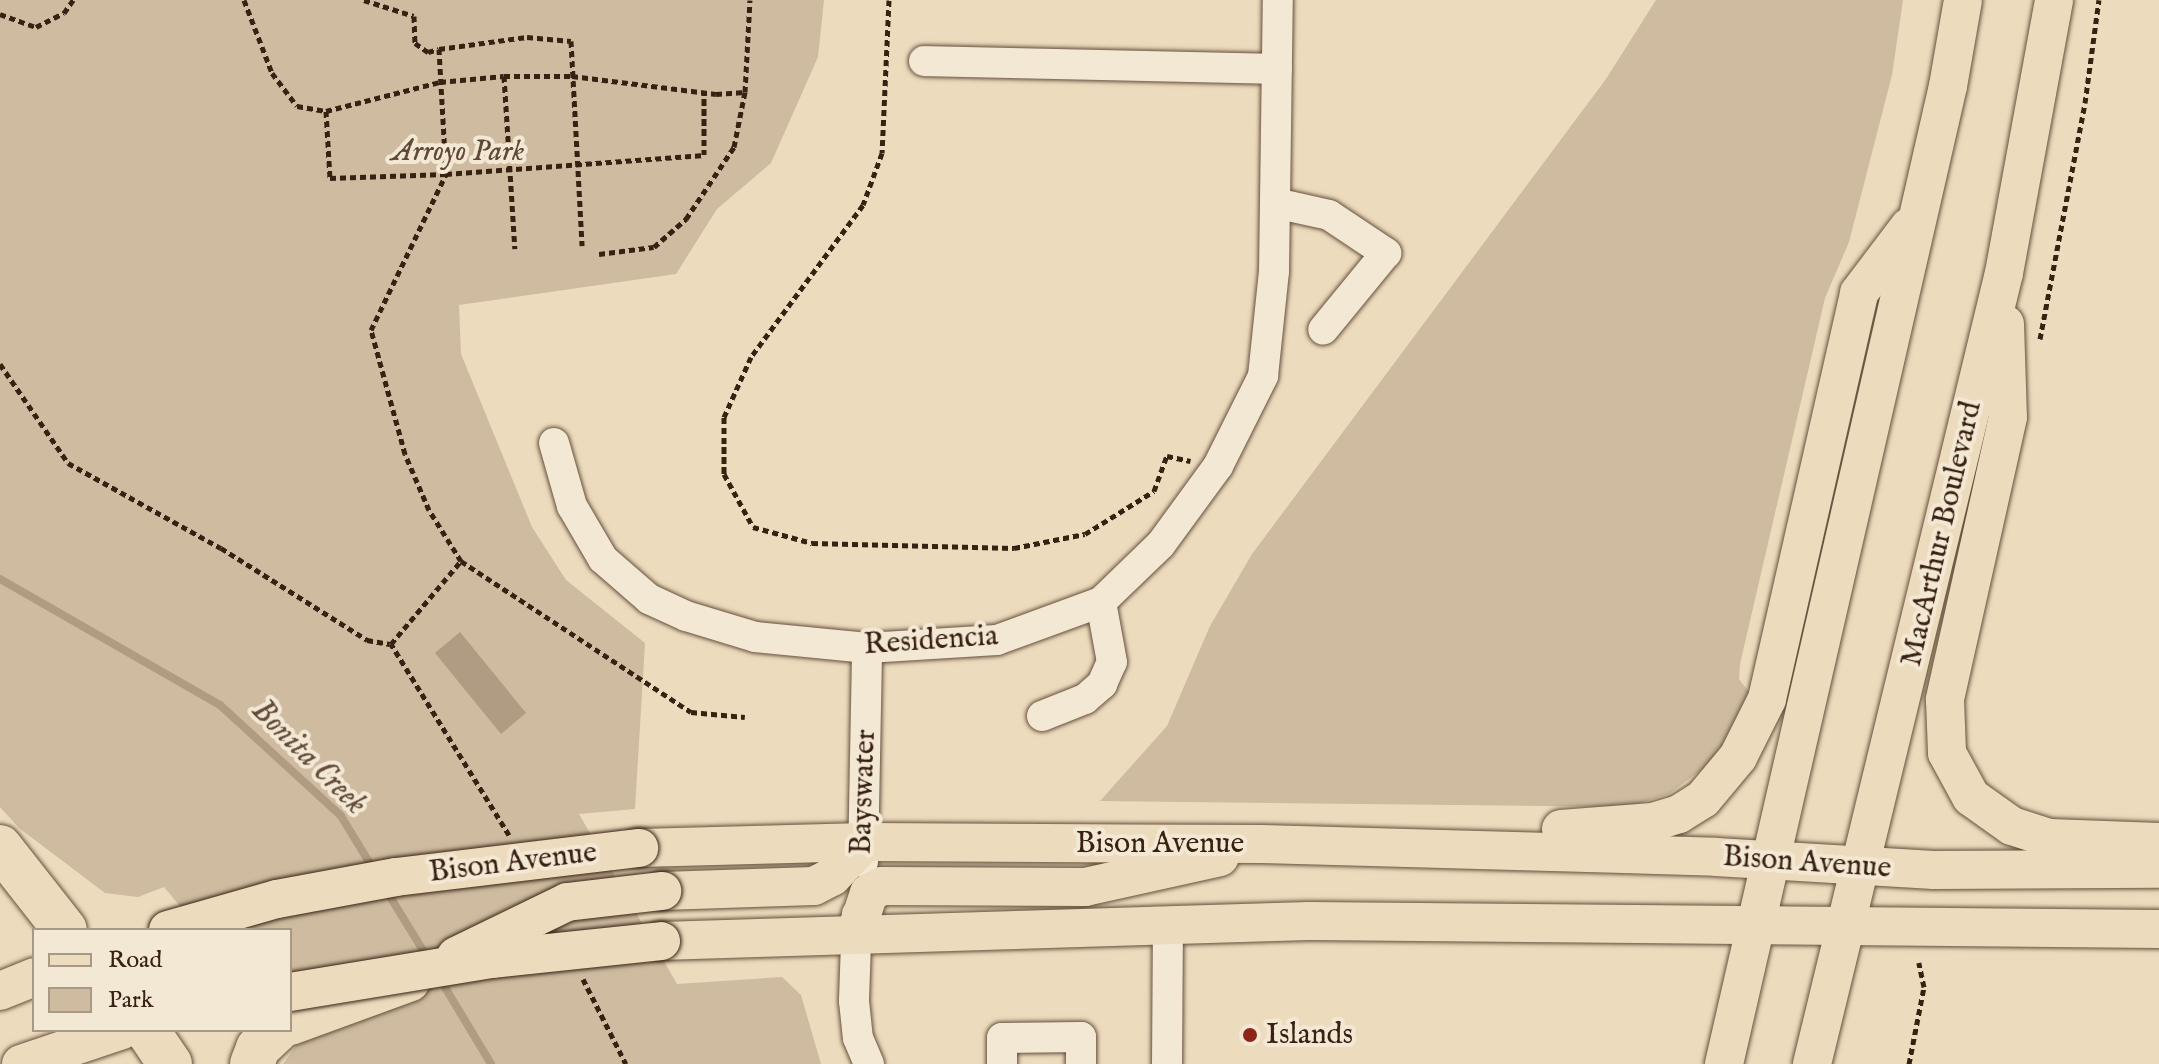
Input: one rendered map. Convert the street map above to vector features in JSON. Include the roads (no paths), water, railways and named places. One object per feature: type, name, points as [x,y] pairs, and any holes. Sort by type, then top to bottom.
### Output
[{"type":"highway","points":[[0,847],[63,928]]},
{"type":"highway","points":[[292,1031],[441,967]]},
{"type":"highway","points":[[148,1032],[170,1064]]},
{"type":"highway","points":[[269,1041],[290,1032]]},
{"type":"main road","points":[[1724,1064],[1773,860],[1963,0]]},
{"type":"main road","name":"MacArthur Boulevard","points":[[1812,1064],[1845,924],[1863,867],[2004,273],[2054,0]]},
{"type":"main road","points":[[1358,846],[1435,831],[1653,822],[1703,799],[1738,757],[1767,699],[1859,293],[1917,215]]},
{"type":"main road","points":[[2004,273],[2008,417],[1945,700],[1947,753],[1971,797],[2012,826],[2050,838],[2159,842]]},
{"type":"main road","points":[[441,967],[473,944],[567,902],[662,891],[814,886],[832,877],[865,842]]},
{"type":"main road","name":"Bison Avenue","points":[[175,928],[277,899],[396,877],[639,848],[865,842],[1262,844],[1773,860],[1863,867],[2159,869]]},
{"type":"main road","points":[[855,935],[869,893],[882,886],[1085,887],[1150,877],[1262,844]]},
{"type":"main road","name":"Bison Avenue","points":[[292,992],[441,967],[710,937],[1168,928],[1309,921],[1758,922],[2159,929]]},
{"type":"main road","points":[[0,991],[32,978]]},
{"type":"main road","points":[[21,1064],[116,1032]]},
{"type":"street","name":"Residencia","points":[[554,443],[572,506],[603,559],[649,599],[686,616],[755,637],[867,648],[997,640],[1101,602],[1161,544],[1218,466],[1263,376],[1275,203],[1278,0]]},
{"type":"street","points":[[924,61],[1277,69]]},
{"type":"street","points":[[1275,203],[1329,215],[1386,253],[1323,330]]},
{"type":"street","points":[[1042,716],[1085,699],[1102,684],[1112,662],[1101,602]]},
{"type":"street","name":"Bayswater","points":[[867,648],[865,842],[855,935],[858,1038],[869,1064]]},
{"type":"street","points":[[1167,1064],[1168,928]]},
{"type":"street","points":[[1002,1064],[1002,1038],[1081,1037],[1081,1064]]},
{"type":"waterway","name":"Bonita Creek","points":[[0,579],[220,705],[341,816],[375,872]]},
{"type":"waterway","name":"Bonita Creek","points":[[386,890],[427,957]]},
{"type":"waterway","name":"Bonita Creek","points":[[440,979],[491,1064]]},
{"type":"place","name":"Islands","points":[[1250,1035]]},
{"type":"park label","name":"Arroyo Park","points":[[458,152]]}]
